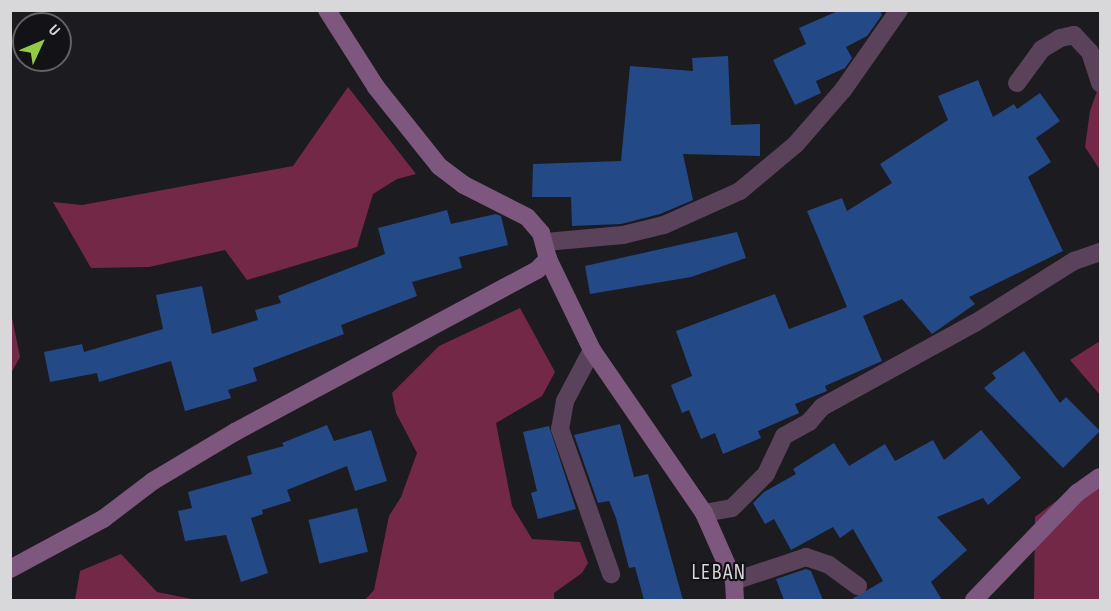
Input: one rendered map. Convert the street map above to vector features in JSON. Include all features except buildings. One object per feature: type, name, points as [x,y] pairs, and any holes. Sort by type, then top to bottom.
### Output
[{"type":"street","points":[[327,10],[376,87],[439,166],[464,185],[527,217],[547,251],[592,350],[704,513],[734,581],[735,600]]},
{"type":"street","points":[[10,569],[103,519],[153,481],[235,432],[529,275],[547,251],[664,225],[740,191],[796,144],[843,90],[899,10]]},
{"type":"street","points":[[1017,83],[1042,49],[1060,38],[1074,36],[1090,52],[1101,83]]},
{"type":"street","points":[[704,513],[732,508],[766,474],[784,436],[808,422],[822,407],[975,323],[1074,261],[1101,252]]},
{"type":"street","points":[[592,350],[565,401],[561,429],[611,574]]},
{"type":"street","points":[[974,600],[1077,493],[1101,477]]},
{"type":"street","points":[[734,581],[806,557],[829,565],[858,586]]},
{"type":"shaded area","points":[[1100,83],[1100,170],[1085,147],[1090,111]]},
{"type":"shaded area","points":[[348,87],[416,174],[397,179],[373,194],[357,247],[247,280],[225,250],[149,267],[91,268],[53,202],[82,205],[293,166]]},
{"type":"shaded area","points":[[520,308],[555,372],[542,396],[496,423],[512,506],[532,539],[580,542],[588,563],[582,573],[554,593],[554,600],[365,600],[374,590],[389,516],[401,497],[417,453],[396,413],[392,393],[439,346]]},
{"type":"shaded area","points":[[11,313],[20,357],[11,373]]},
{"type":"shaded area","points":[[1100,341],[1100,395],[1070,360]]},
{"type":"shaded area","points":[[1100,468],[1100,600],[1034,600],[1035,517]]},
{"type":"shaded area","points":[[121,554],[157,592],[197,600],[75,600],[80,571]]},
{"type":"district","name":"LEBAN","points":[[719,573]]}]
